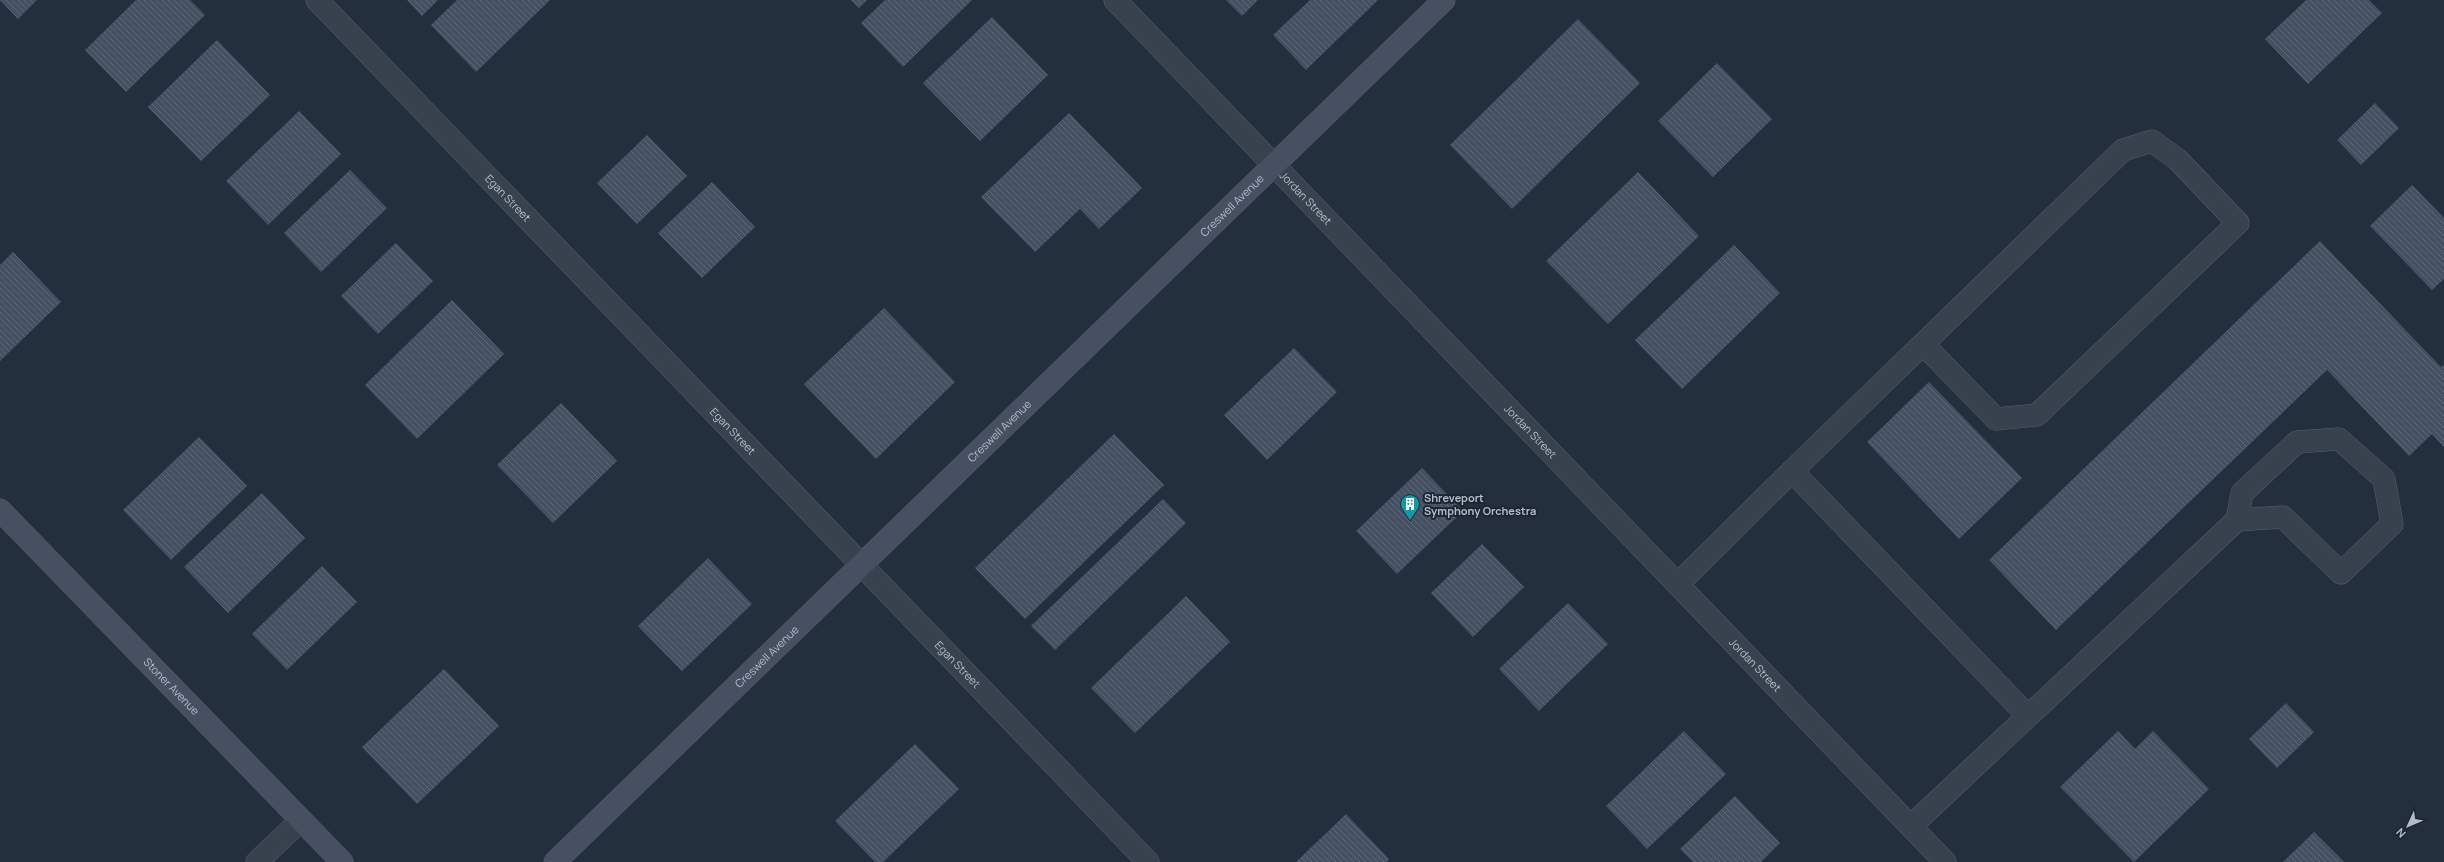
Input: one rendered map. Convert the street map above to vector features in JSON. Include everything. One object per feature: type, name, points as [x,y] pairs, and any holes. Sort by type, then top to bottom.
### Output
[{"type":"street","name":"Egan Street","points":[[317,0],[1148,862]]},
{"type":"street","name":"Jordan Street","points":[[1115,0],[1945,862]]},
{"type":"street","name":"Creswell Avenue","points":[[556,862],[1444,0]]},
{"type":"street","points":[[1678,584],[1792,471],[2123,150],[2152,142],[2177,159],[2238,223],[2037,415],[1996,419],[1923,344]]},
{"type":"street","points":[[1911,826],[2237,520],[2242,493],[2298,442],[2339,439],[2384,479],[2392,524],[2341,573],[2283,518],[2237,520]]},
{"type":"street","points":[[1792,471],[2028,716]]},
{"type":"street","name":"Stoner Avenue","points":[[0,510],[342,862]]},
{"type":"street","points":[[258,862],[302,820]]},
{"type":"building","points":[[0,0],[37,0],[18,19]]},
{"type":"building","points":[[136,0],[190,0],[205,15],[126,92],[85,50]]},
{"type":"building","points":[[407,0],[438,0],[422,16]]},
{"type":"building","points":[[457,0],[550,0],[476,72],[431,25]]},
{"type":"building","points":[[851,0],[867,0],[859,8]]},
{"type":"building","points":[[885,0],[972,0],[903,67],[861,23]]},
{"type":"building","points":[[1226,0],[1258,0],[1242,16]]},
{"type":"building","points":[[1310,0],[1378,0],[1306,70],[1273,35]]},
{"type":"building","points":[[2306,0],[2369,0],[2382,13],[2308,84],[2265,39]]},
{"type":"building","points":[[992,17],[1048,75],[980,141],[923,83]]},
{"type":"building","points":[[1578,19],[1640,83],[1512,209],[1450,145]]},
{"type":"building","points":[[217,40],[270,95],[201,161],[148,107]]},
{"type":"building","points":[[1717,63],[1772,119],[1713,177],[1658,121]]},
{"type":"building","points":[[2375,103],[2399,128],[2361,165],[2337,140]]},
{"type":"building","points":[[299,111],[341,154],[268,225],[226,181]]},
{"type":"building","points":[[1069,113],[1142,188],[1099,229],[1080,209],[1035,252],[981,197]]},
{"type":"building","points":[[647,135],[687,176],[637,224],[597,183]]},
{"type":"building","points":[[350,170],[387,208],[321,272],[284,233]]},
{"type":"building","points":[[1638,172],[1699,236],[1608,324],[1546,261]]},
{"type":"building","points":[[712,182],[755,227],[702,278],[658,233]]},
{"type":"building","points":[[2412,185],[2444,218],[2444,279],[2432,290],[2370,226]]},
{"type":"building","points":[[2320,241],[2441,367],[2444,365],[2444,447],[2432,434],[2409,456],[2327,370],[2056,630],[1989,560]]},
{"type":"building","points":[[396,243],[433,281],[378,334],[341,296]]},
{"type":"building","points":[[1734,245],[1780,293],[1682,389],[1635,340]]},
{"type":"building","points":[[13,252],[61,302],[0,361],[0,265]]},
{"type":"building","points":[[452,300],[504,354],[417,439],[365,385]]},
{"type":"building","points":[[884,308],[955,382],[876,459],[804,384]]},
{"type":"building","points":[[1294,348],[1337,392],[1267,460],[1224,415]]},
{"type":"building","points":[[1929,382],[2022,478],[1959,539],[1867,442]]},
{"type":"building","points":[[561,403],[617,461],[553,523],[497,465]]},
{"type":"building","points":[[1114,434],[1164,485],[1025,619],[975,568]]},
{"type":"building","points":[[199,437],[247,486],[171,560],[123,510]]},
{"type":"building","name":"Shreveport Symphony Orchestra","points":[[1422,468],[1463,511],[1397,574],[1356,531]]},
{"type":"building","points":[[262,493],[305,538],[228,613],[184,567]]},
{"type":"building","points":[[1163,499],[1186,523],[1055,650],[1031,626]]},
{"type":"building","points":[[1482,544],[1524,587],[1473,637],[1431,593]]},
{"type":"building","points":[[708,558],[752,604],[682,671],[638,626]]},
{"type":"building","points":[[322,566],[357,602],[287,670],[252,634]]},
{"type":"building","points":[[1186,596],[1230,642],[1135,733],[1091,688]]},
{"type":"building","points":[[1568,603],[1608,644],[1539,711],[1499,669]]},
{"type":"building","points":[[444,669],[499,726],[417,804],[362,747]]},
{"type":"building","points":[[2286,703],[2314,732],[2277,768],[2249,739]]},
{"type":"building","points":[[1684,731],[1726,774],[1647,849],[1606,806]]},
{"type":"building","points":[[2118,731],[2135,749],[2153,731],[2209,789],[2134,862],[2060,787]]},
{"type":"building","points":[[915,744],[959,789],[883,862],[875,862],[835,821]]},
{"type":"building","points":[[1735,796],[1780,843],[1761,862],[1693,862],[1680,849]]},
{"type":"building","points":[[1346,814],[1389,859],[1387,862],[1296,862]]},
{"type":"building","points":[[2314,832],[2344,862],[2283,862]]},
{"type":"place","name":"Shreveport Symphony Orchestra","points":[[1410,521]]}]
